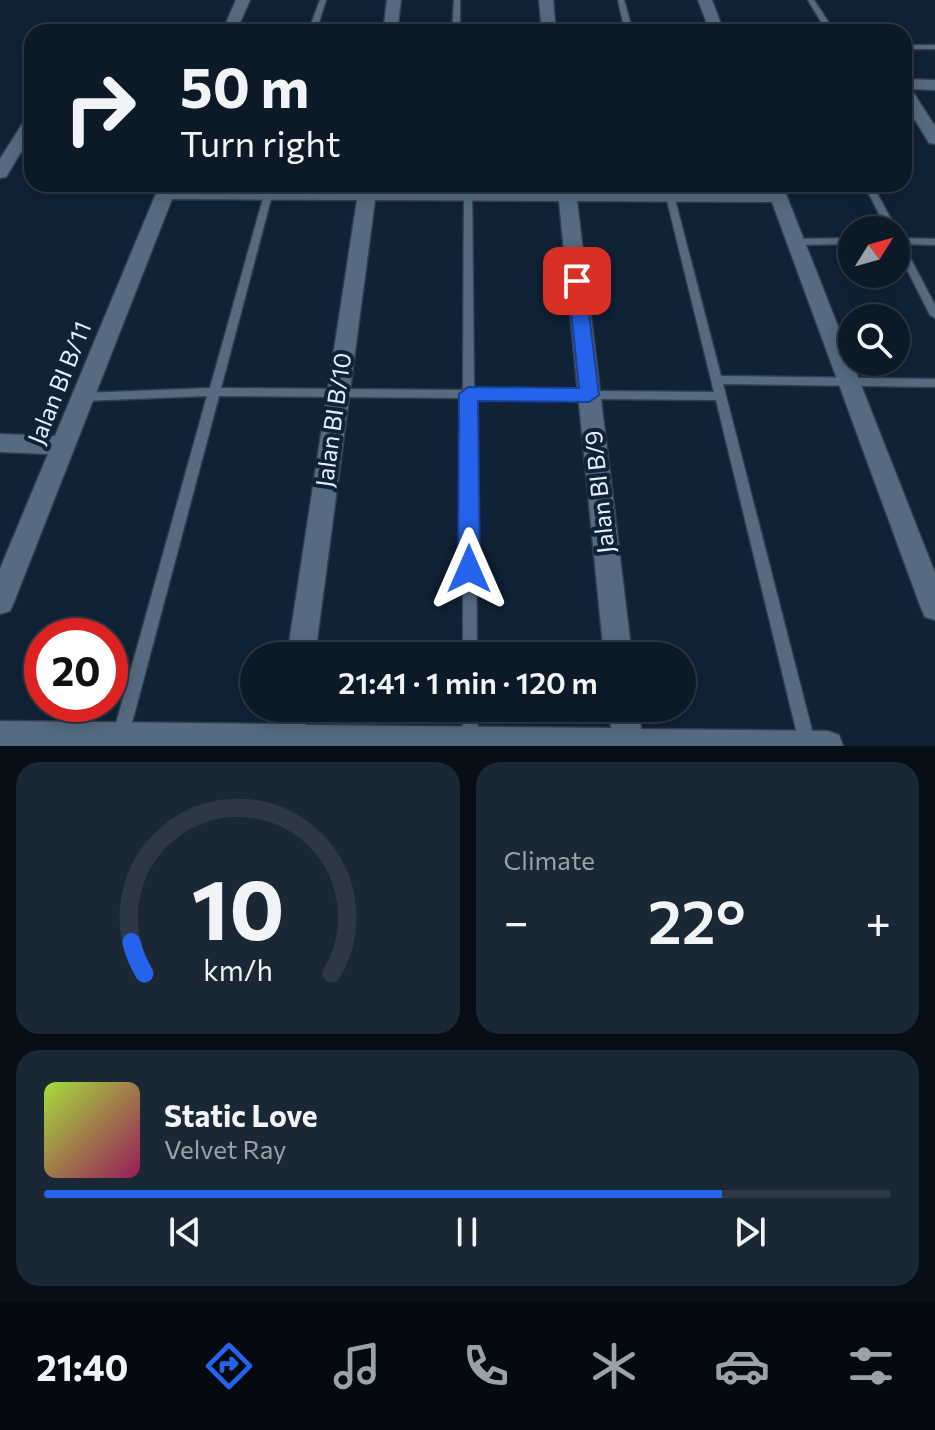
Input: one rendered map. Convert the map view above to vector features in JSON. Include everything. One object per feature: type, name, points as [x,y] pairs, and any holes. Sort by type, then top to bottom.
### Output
[{"type":"street","points":[[232,24],[243,0]]},
{"type":"street","points":[[391,24],[394,0]]},
{"type":"street","points":[[546,0],[548,24]]},
{"type":"street","points":[[705,0],[714,24]]},
{"type":"street","points":[[912,86],[935,85]]},
{"type":"street","points":[[912,100],[935,139]]},
{"type":"street","points":[[0,173],[24,134]]},
{"type":"street","name":"Jalan BI B/11","points":[[0,602],[166,192]]},
{"type":"street","name":"Jalan BI B/10","points":[[303,642],[367,192]]},
{"type":"street","name":"Jalan BI B/9","points":[[567,192],[616,642]]},
{"type":"street","points":[[777,192],[935,608]]},
{"type":"street","points":[[0,443],[63,446]]},
{"type":"street","points":[[289,740],[291,722]]},
{"type":"street","points":[[626,722],[628,743]]},
{"type":"street","points":[[0,736],[828,746]]},
{"type":"lane","points":[[315,24],[323,0]]},
{"type":"lane","points":[[456,24],[457,0]]},
{"type":"lane","points":[[621,0],[627,24]]},
{"type":"lane","points":[[811,0],[826,24]]},
{"type":"lane","points":[[912,47],[935,47]]},
{"type":"lane","points":[[120,738],[269,192]]},
{"type":"lane","points":[[468,192],[470,642]]},
{"type":"lane","points":[[669,192],[808,745]]},
{"type":"lane","points":[[872,192],[885,216]]},
{"type":"lane","points":[[796,242],[838,241]]},
{"type":"lane","points":[[910,241],[935,242]]},
{"type":"lane","points":[[910,267],[935,315]]},
{"type":"lane","points":[[716,380],[935,383]]},
{"type":"lane","points":[[83,397],[215,392],[720,396]]},
{"type":"lane","points":[[470,722],[470,742]]},
{"type":"route","points":[[469,569],[468,394],[589,395],[577,281]]}]
